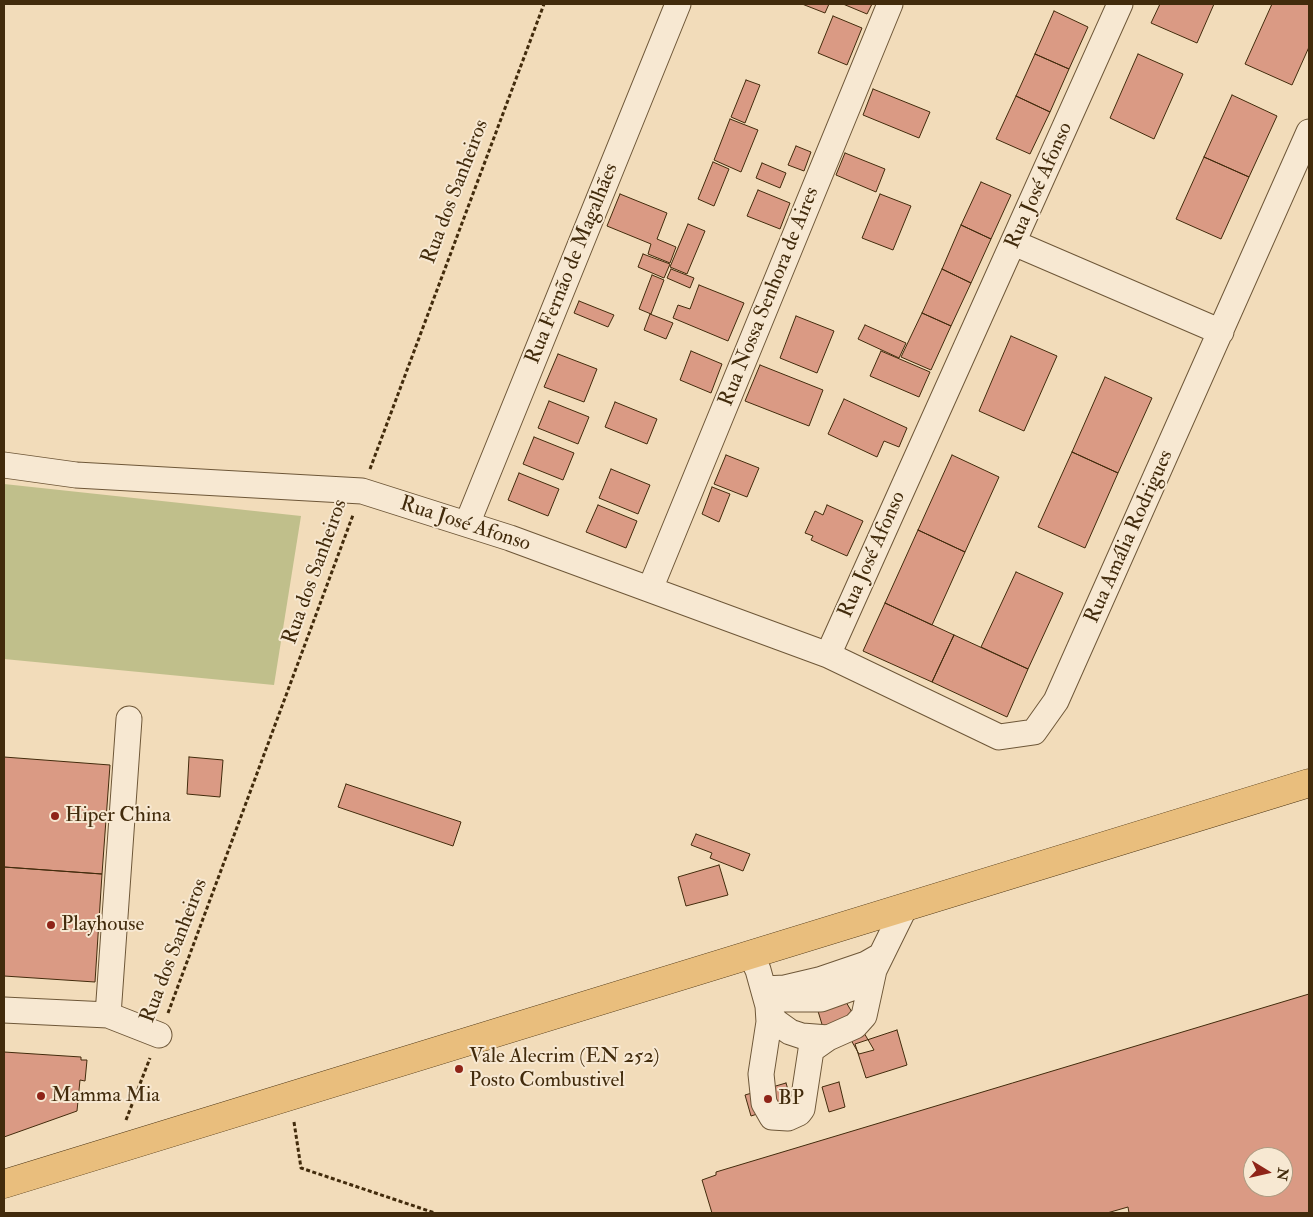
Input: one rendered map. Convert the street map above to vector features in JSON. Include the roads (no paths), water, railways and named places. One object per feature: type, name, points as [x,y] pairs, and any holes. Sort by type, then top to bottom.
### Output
[{"type":"main road","points":[[4,1184],[1309,783]]},
{"type":"street","name":"Rua Fernão de Magalhães","points":[[467,524],[678,4]]},
{"type":"street","name":"Rua Nossa Senhora de Aires","points":[[650,590],[890,4]]},
{"type":"street","name":"Rua José Afonso","points":[[4,465],[76,475],[362,491],[467,524],[828,655],[1014,244],[1120,4]]},
{"type":"street","name":"Rua Amália Rodrigues","points":[[828,655],[998,736],[1034,732],[1056,701],[1309,132]]},
{"type":"street","points":[[1014,244],[1221,332]]},
{"type":"street","points":[[108,1015],[129,719]]},
{"type":"street","points":[[767,1000],[760,1085],[766,1108],[772,1117],[776,1119],[795,1115],[802,1109],[809,1054],[814,1046],[852,1028],[862,1019],[866,1011],[871,981],[880,956],[904,909]]},
{"type":"street","points":[[751,955],[776,1022],[790,1032],[810,1037],[828,1038]]},
{"type":"street","points":[[767,1000],[785,988],[819,980],[866,964],[880,956]]},
{"type":"street","points":[[767,1000],[821,999],[871,981]]},
{"type":"street","points":[[4,1010],[108,1015],[159,1035]]},
{"type":"place","name":"Hiper China","points":[[55,816]]},
{"type":"place","name":"Playhouse","points":[[51,925]]},
{"type":"place","name":"Vale Alecrim (EN 252) Posto Combustivel","points":[[459,1069]]},
{"type":"place","name":"Mamma Mia","points":[[41,1096]]},
{"type":"place","name":"BP","points":[[768,1099]]}]
